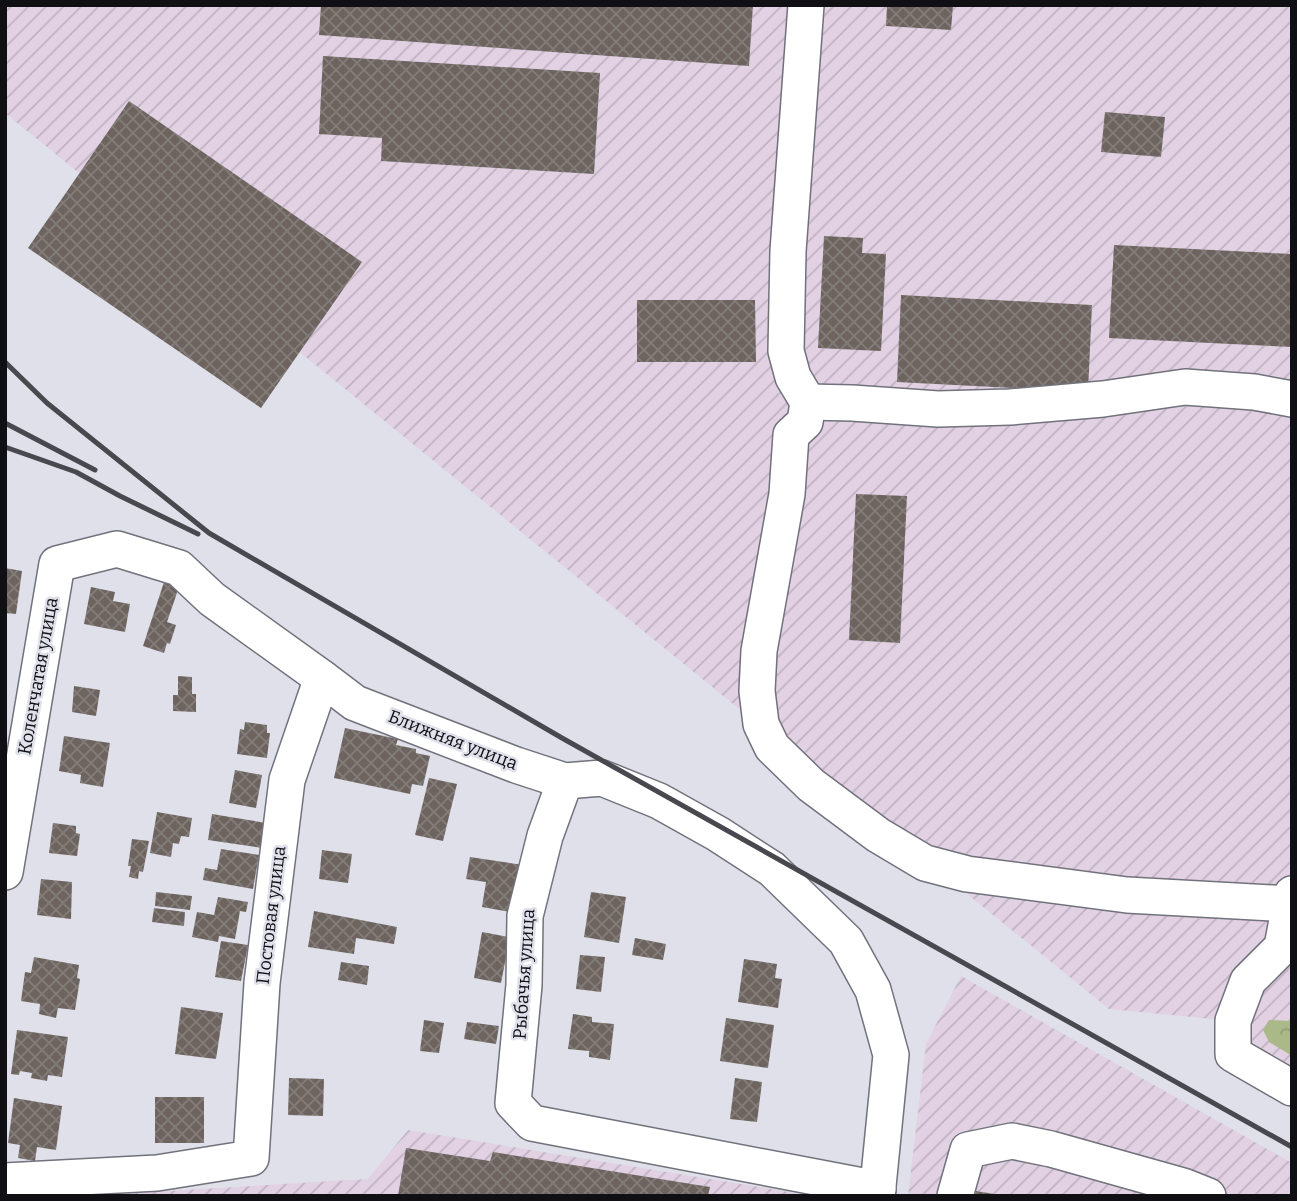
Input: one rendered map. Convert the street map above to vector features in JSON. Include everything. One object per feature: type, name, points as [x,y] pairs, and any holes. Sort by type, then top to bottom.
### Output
[{"type":"street","points":[[806,5],[788,251],[786,351],[793,377],[808,402],[805,422],[791,435],[787,495],[759,651],[757,691],[761,724],[772,747],[811,785],[878,835],[925,863],[967,874],[1127,895],[1291,899],[1282,947],[1248,981],[1233,1021],[1233,1054],[1292,1088]]},
{"type":"street","points":[[808,402],[852,402],[938,409],[1010,407],[1185,387],[1255,392],[1292,399]]},
{"type":"street","name":"Ближняя улица","points":[[57,564],[117,549],[179,568],[212,599],[355,703],[565,781],[602,778],[659,801],[718,834],[772,869],[846,941],[873,990],[891,1055],[877,1192]]},
{"type":"street","name":"Коленчатая улица","points":[[5,872],[57,564]]},
{"type":"street","name":"Постовая улица","points":[[5,1181],[157,1173],[251,1158],[262,984],[287,780],[323,678]]},
{"type":"street","name":"Рыбачья улица","points":[[565,781],[545,836],[525,916],[524,985],[513,1103],[531,1123],[877,1192]]},
{"type":"street","points":[[955,1196],[968,1150],[1012,1141],[1051,1149],[1183,1186],[1208,1196]]},
{"type":"shaded area","points":[[5,5],[1292,5],[1292,1070],[1247,1044],[1233,1021],[1109,1009],[5,113]]},
{"type":"shaded area","points":[[961,976],[1292,1163],[1292,1196],[908,1196],[926,1044]]},
{"type":"shaded area","points":[[408,1130],[814,1196],[85,1196],[368,1179]]},
{"type":"green space","points":[[1269,1020],[1292,1021],[1292,1056],[1269,1042],[1263,1030]]},
{"type":"building","points":[[321,5],[753,5],[749,66],[319,35]]},
{"type":"building","points":[[887,5],[953,5],[951,30],[886,26]]},
{"type":"building","points":[[323,56],[600,73],[594,174],[381,161],[382,138],[319,134]]},
{"type":"building","points":[[129,101],[362,262],[261,408],[28,248]]},
{"type":"building","points":[[1105,112],[1165,117],[1161,157],[1101,152]]},
{"type":"building","points":[[824,236],[863,238],[862,253],[886,254],[881,351],[818,348]]},
{"type":"building","points":[[1114,245],[1292,254],[1292,347],[1109,338]]},
{"type":"building","points":[[901,295],[1092,305],[1088,392],[897,382]]},
{"type":"building","points":[[637,300],[755,300],[756,362],[637,362]]},
{"type":"building","points":[[856,494],[907,496],[900,643],[849,640]]},
{"type":"building","points":[[5,568],[22,571],[16,614],[5,613]]},
{"type":"building","points":[[164,582],[179,587],[167,622],[176,625],[164,653],[143,646]]},
{"type":"building","points":[[91,587],[115,592],[113,601],[130,604],[125,632],[84,624]]},
{"type":"building","points":[[178,676],[192,677],[196,712],[173,711],[173,695],[178,695]]},
{"type":"building","points":[[74,686],[100,690],[96,716],[72,712]]},
{"type":"building","points":[[245,722],[267,725],[267,733],[270,733],[267,758],[237,754],[240,729],[244,730]]},
{"type":"building","points":[[345,728],[398,739],[396,745],[416,749],[416,753],[430,756],[423,786],[412,784],[410,794],[334,778]]},
{"type":"building","points":[[64,736],[110,743],[103,787],[80,783],[81,775],[59,771]]},
{"type":"building","points":[[235,770],[262,775],[256,808],[229,803]]},
{"type":"building","points":[[429,778],[457,784],[443,841],[415,835]]},
{"type":"building","points":[[157,812],[192,818],[189,837],[181,836],[179,844],[173,843],[171,857],[150,853]]},
{"type":"building","points":[[212,814],[266,823],[262,848],[208,840]]},
{"type":"building","points":[[53,823],[76,826],[76,833],[80,834],[77,856],[49,853]]},
{"type":"building","points":[[132,839],[149,841],[143,872],[139,871],[138,879],[129,877]]},
{"type":"building","points":[[221,849],[259,855],[253,889],[203,880],[205,868],[217,870]]},
{"type":"building","points":[[322,850],[352,854],[348,883],[319,879]]},
{"type":"building","points":[[470,857],[523,865],[515,913],[482,907],[486,882],[466,879]]},
{"type":"building","points":[[41,879],[72,882],[71,919],[37,915]]},
{"type":"building","points":[[156,892],[192,896],[190,910],[155,906]]},
{"type":"building","points":[[591,892],[626,897],[619,943],[584,937]]},
{"type":"building","points":[[218,897],[248,902],[246,912],[240,911],[235,939],[219,936],[218,942],[192,937],[197,912],[214,915]]},
{"type":"building","points":[[154,908],[185,912],[184,926],[152,922]]},
{"type":"building","points":[[314,911],[397,927],[394,944],[356,938],[354,954],[308,947]]},
{"type":"building","points":[[482,932],[524,940],[520,959],[506,957],[501,983],[474,978]]},
{"type":"building","points":[[635,938],[666,944],[663,960],[632,955]]},
{"type":"building","points":[[221,941],[248,945],[241,981],[215,977]]},
{"type":"building","points":[[580,955],[605,957],[601,992],[576,989]]},
{"type":"building","points":[[34,957],[79,965],[77,978],[80,979],[75,1010],[58,1008],[56,1018],[39,1014],[40,1004],[21,1001],[25,972],[31,973]]},
{"type":"building","points":[[744,959],[777,964],[775,978],[782,979],[778,1008],[738,1002]]},
{"type":"building","points":[[341,962],[369,966],[367,985],[338,980]]},
{"type":"building","points":[[181,1007],[223,1013],[216,1059],[175,1054]]},
{"type":"building","points":[[573,1014],[592,1017],[592,1022],[614,1024],[610,1060],[589,1057],[589,1051],[568,1049]]},
{"type":"building","points":[[726,1018],[774,1025],[768,1068],[720,1061]]},
{"type":"building","points":[[424,1020],[444,1023],[439,1053],[420,1051]]},
{"type":"building","points":[[467,1022],[499,1026],[496,1044],[464,1039]]},
{"type":"building","points":[[17,1030],[68,1037],[62,1077],[48,1075],[47,1081],[31,1078],[32,1073],[20,1071],[19,1075],[11,1074]]},
{"type":"building","points":[[289,1078],[324,1079],[323,1116],[288,1115]]},
{"type":"building","points":[[735,1078],[762,1082],[757,1122],[730,1119]]},
{"type":"building","points":[[155,1097],[204,1097],[204,1143],[155,1143]]},
{"type":"building","points":[[14,1098],[62,1106],[56,1150],[37,1147],[35,1161],[18,1158],[20,1145],[8,1143]]},
{"type":"building","points":[[406,1148],[490,1161],[493,1152],[710,1187],[708,1196],[398,1196]]},
{"type":"building","points":[[976,1191],[994,1194],[994,1196],[975,1196]]},
{"type":"railway","points":[[5,362],[47,403],[209,533],[562,738],[1292,1147]]},
{"type":"railway","points":[[5,423],[95,470]]},
{"type":"railway","points":[[5,447],[76,472],[198,534]]}]
